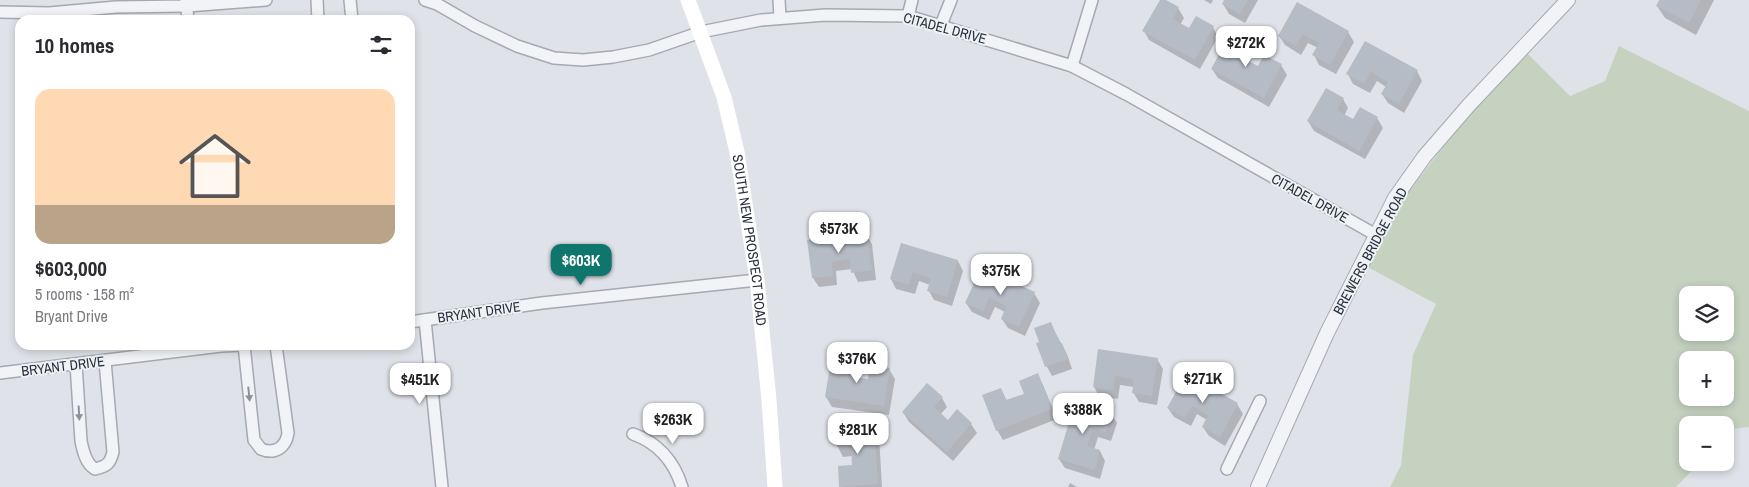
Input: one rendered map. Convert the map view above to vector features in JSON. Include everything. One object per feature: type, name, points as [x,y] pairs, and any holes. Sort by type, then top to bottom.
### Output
[{"type":"main road","name":"SOUTH NEW PROSPECT ROAD","points":[[688,0],[724,97],[737,152],[757,280],[769,400],[775,487]]},
{"type":"street","points":[[5,8],[49,13],[116,7],[266,0]]},
{"type":"street","points":[[317,0],[318,15]]},
{"type":"street","points":[[350,0],[352,15]]},
{"type":"street","name":"CITADEL DRIVE","points":[[425,0],[437,4],[475,26],[517,46],[554,58],[583,60],[613,57],[648,50],[701,32],[780,18],[834,15],[908,16],[1072,66],[1126,94],[1376,235]]},
{"type":"street","points":[[779,0],[780,18]]},
{"type":"street","points":[[908,16],[912,0]]},
{"type":"street","points":[[941,25],[951,0]]},
{"type":"street","points":[[1072,66],[1092,0]]},
{"type":"street","name":"BREWERS BRIDGE ROAD","points":[[1258,487],[1326,333],[1395,198],[1424,157],[1473,100],[1568,0]]},
{"type":"street","name":"BRYANT DRIVE","points":[[415,321],[542,303],[757,280]]},
{"type":"street","points":[[425,320],[442,487]]},
{"type":"street","name":"BRYANT DRIVE","points":[[0,373],[190,350]]},
{"type":"street","points":[[245,350],[254,440],[261,449],[272,452],[284,445],[288,433],[277,350]]},
{"type":"street","points":[[76,364],[80,441],[83,453],[95,469],[106,466],[111,461],[114,452],[105,361]]},
{"type":"street","points":[[1227,469],[1260,401]]},
{"type":"street","points":[[633,434],[660,449],[672,466],[682,487]]},
{"type":"green space","points":[[1619,46],[1749,111],[1749,427],[1734,429],[1734,416],[1679,416],[1679,471],[1691,471],[1676,487],[1390,487],[1401,465],[1413,355],[1436,304],[1362,264],[1377,232],[1521,47],[1570,96],[1605,81]]},
{"type":"building","points":[[1160,0],[1166,0],[1179,7],[1173,19],[1189,28],[1196,16],[1214,26],[1195,60],[1142,31]]},
{"type":"building","points":[[1224,0],[1248,0],[1240,14],[1222,4]]},
{"type":"building","points":[[1659,0],[1701,0],[1689,23],[1656,6]]},
{"type":"building","points":[[1297,2],[1349,31],[1330,65],[1312,55],[1319,43],[1303,34],[1296,46],[1278,36]]},
{"type":"building","points":[[1230,35],[1248,45],[1241,57],[1258,66],[1264,55],[1282,64],[1264,98],[1211,69]]},
{"type":"building","points":[[1365,41],[1418,70],[1399,104],[1381,94],[1388,82],[1371,72],[1364,84],[1346,74]]},
{"type":"building","points":[[1326,88],[1344,98],[1337,110],[1353,119],[1360,107],[1378,117],[1359,151],[1307,121]]},
{"type":"building","points":[[867,233],[872,270],[851,273],[850,259],[831,262],[833,276],[812,278],[807,240]]},
{"type":"building","points":[[901,243],[958,260],[947,297],[927,291],[931,278],[913,272],[909,285],[890,279]]},
{"type":"building","points":[[981,268],[1035,292],[1019,327],[1001,319],[1006,306],[989,298],[983,311],[965,303]]},
{"type":"building","points":[[1051,322],[1068,359],[1045,367],[1036,343],[1039,342],[1034,328]]},
{"type":"building","points":[[1098,349],[1158,358],[1152,396],[1132,393],[1134,379],[1115,376],[1113,390],[1093,387]]},
{"type":"building","points":[[831,360],[851,362],[849,376],[868,379],[870,365],[890,368],[884,406],[825,397]]},
{"type":"building","points":[[1038,373],[1052,409],[996,431],[982,395],[1001,388],[1006,400],[1024,394],[1019,381]]},
{"type":"building","points":[[1186,374],[1238,403],[1220,437],[1202,427],[1208,415],[1192,406],[1185,418],[1167,408]]},
{"type":"building","points":[[927,383],[943,397],[934,407],[948,420],[957,409],[972,423],[947,452],[902,412]]},
{"type":"building","points":[[1075,402],[1112,413],[1106,432],[1093,428],[1087,446],[1100,450],[1095,470],[1058,459]]},
{"type":"building","points":[[874,424],[878,484],[839,487],[838,466],[852,465],[851,446],[837,447],[835,427]]}]
